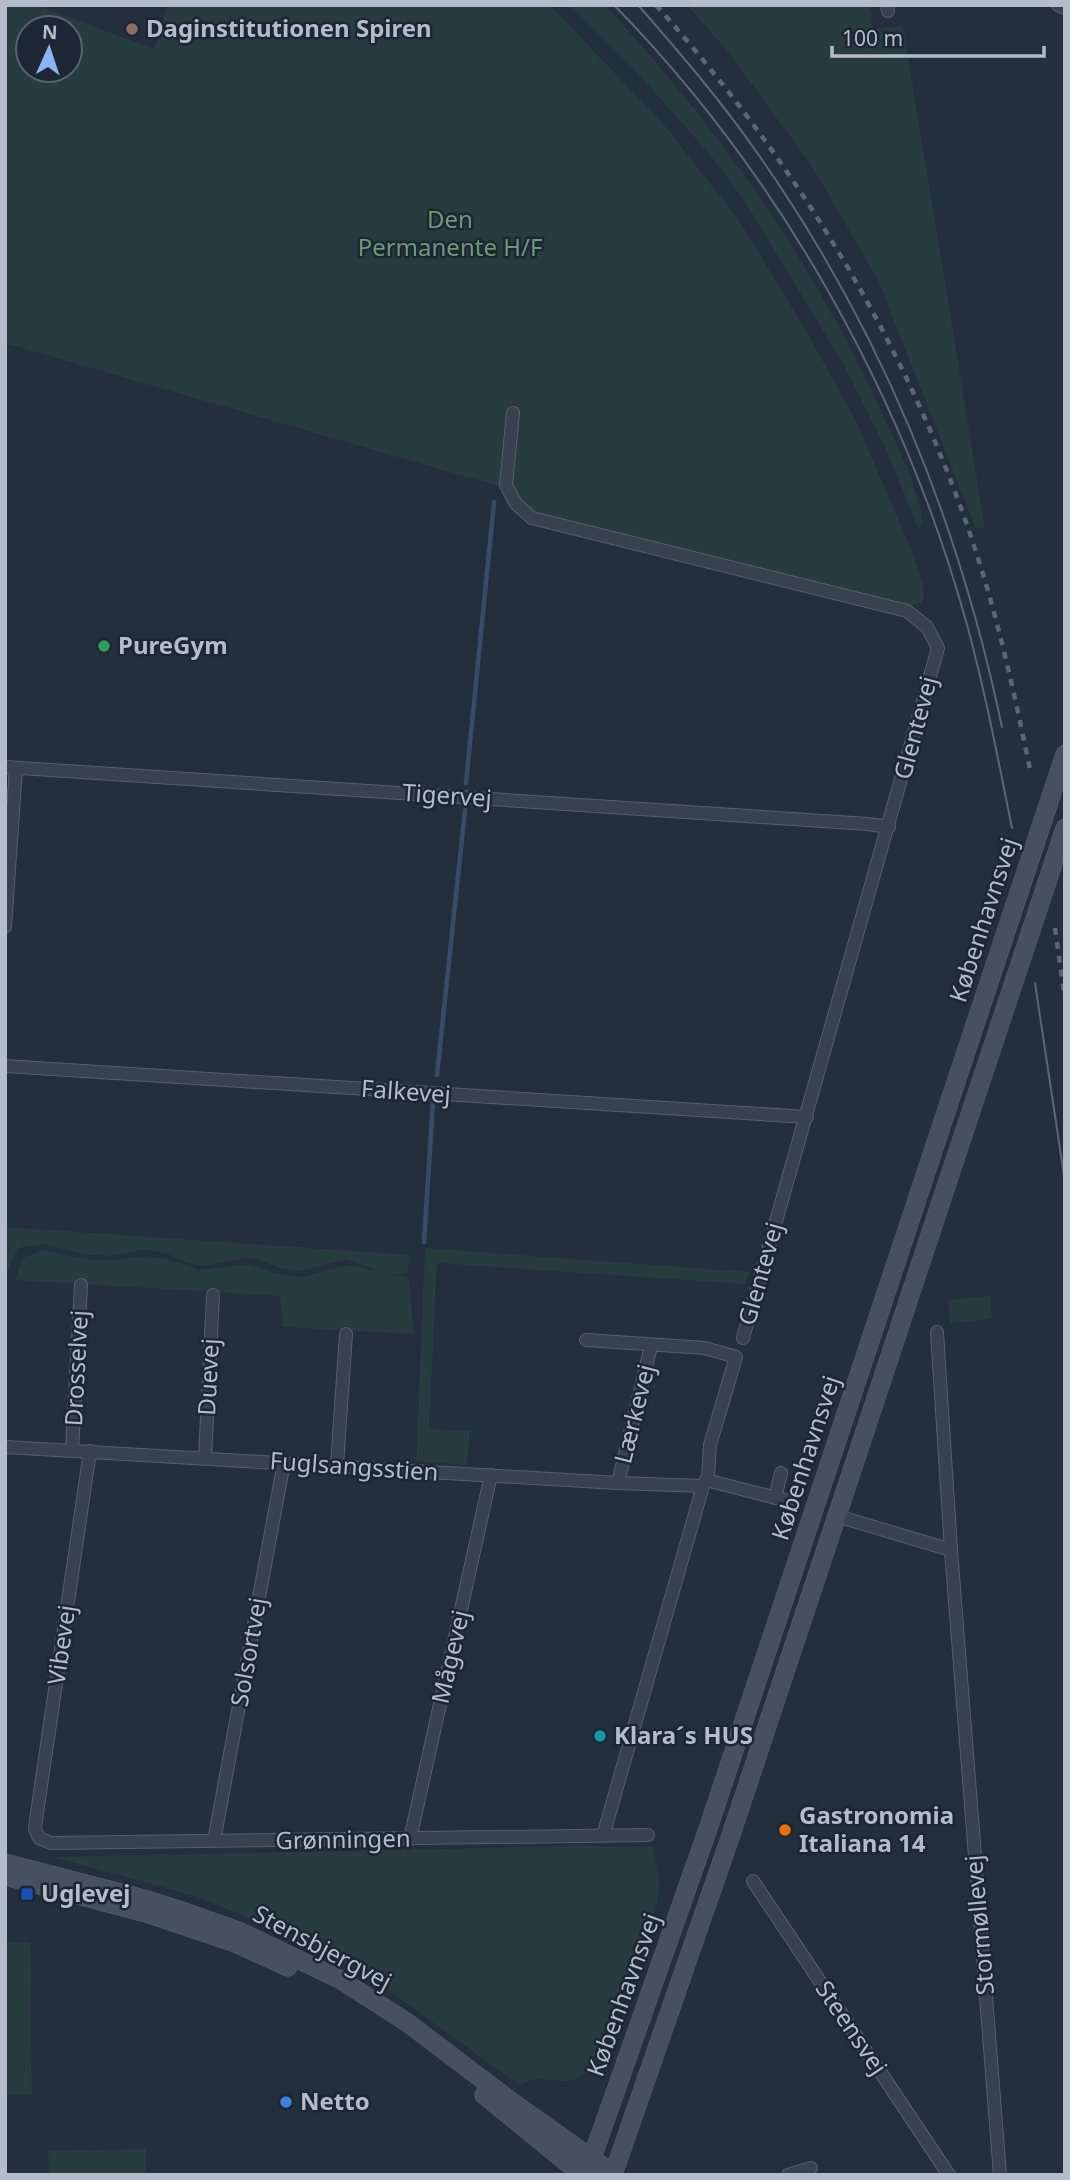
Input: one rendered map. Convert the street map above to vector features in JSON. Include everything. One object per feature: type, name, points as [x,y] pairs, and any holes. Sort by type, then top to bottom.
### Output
[{"type":"main road","name":"Københavnsvej","points":[[587,2169],[717,1802],[1065,754]]},
{"type":"main road","name":"Københavnsvej","points":[[614,2174],[731,1835],[1065,828]]},
{"type":"main road","name":"Stensbjergvej","points":[[5,1863],[148,1900],[219,1924],[341,1980],[408,2023],[512,2102],[587,2169]]},
{"type":"main road","name":"Stensbjergvej","points":[[5,1876],[146,1913],[235,1943],[336,1990],[401,2032],[587,2169],[614,2174]]},
{"type":"street","points":[[1058,5],[1065,8]]},
{"type":"street","name":"Glentevej","points":[[513,414],[506,485],[516,504],[532,518],[907,611],[928,626],[938,648],[743,1338]]},
{"type":"street","points":[[5,927],[11,768]]},
{"type":"street","name":"Tigervej","points":[[11,768],[888,827]]},
{"type":"street","name":"Falkevej","points":[[5,1066],[807,1117]]},
{"type":"street","name":"Drosselvej","points":[[72,1450],[82,1285]]},
{"type":"street","name":"Duevej","points":[[205,1458],[213,1295]]},
{"type":"street","name":"Stormøllevej","points":[[937,1332],[951,1550],[1000,2175]]},
{"type":"street","points":[[337,1465],[345,1334]]},
{"type":"street","name":"Lærkevej","points":[[586,1340],[705,1348],[736,1357]]},
{"type":"street","name":"Lærkevej","points":[[618,1483],[651,1346]]},
{"type":"street","name":"Glentevej","points":[[603,1836],[705,1483],[710,1445],[736,1357]]},
{"type":"street","name":"Fuglsangsstien","points":[[5,1447],[618,1483],[705,1483],[781,1499],[781,1473]]},
{"type":"street","name":"Vibevej","points":[[39,1838],[36,1820],[90,1451]]},
{"type":"street","name":"Solsortvej","points":[[214,1841],[284,1462]]},
{"type":"street","name":"Mågevej","points":[[410,1839],[491,1475]]},
{"type":"street","points":[[837,1516],[951,1550]]},
{"type":"street","name":"Grønningen","points":[[39,1838],[51,1843],[648,1835]]},
{"type":"street","name":"Steensvej","points":[[753,1881],[949,2175]]},
{"type":"street","points":[[788,2175],[811,2168]]},
{"type":"green space","name":"Den Permanente H/F","points":[[5,5],[36,5],[60,14],[14,14],[14,84],[84,84],[84,23],[154,49],[168,5],[550,5],[665,126],[739,220],[805,329],[856,421],[909,544],[923,584],[924,598],[921,603],[909,606],[533,511],[520,501],[515,491],[5,343]]},
{"type":"green space","points":[[570,5],[605,5],[691,105],[794,249],[852,352],[905,463],[920,508],[923,524],[918,528],[886,449],[845,367],[746,203],[712,157],[634,69]]},
{"type":"green space","points":[[687,5],[869,5],[873,29],[903,26],[985,528],[976,529],[878,280],[812,166],[726,49]]},
{"type":"green space","points":[[5,1227],[411,1255],[407,1273],[395,1275],[409,1278],[414,1334],[283,1327],[280,1296],[15,1280],[23,1258],[43,1250],[92,1260],[145,1256],[166,1259],[199,1270],[252,1264],[275,1274],[304,1277],[347,1265],[378,1271],[347,1259],[300,1271],[279,1268],[258,1259],[244,1258],[204,1266],[144,1249],[113,1256],[88,1255],[44,1244],[18,1248],[5,1276]]},
{"type":"green space","points":[[425,1248],[749,1272],[745,1284],[437,1263],[429,1429],[470,1431],[467,1465],[416,1461]]},
{"type":"green space","points":[[990,1296],[992,1319],[950,1323],[948,1300]]},
{"type":"green space","points":[[577,1846],[653,1847],[660,1887],[651,1928],[631,1978],[609,2018],[588,2072],[571,2081],[535,2079],[519,2085],[387,1989],[274,1928],[198,1897],[54,1857]]},
{"type":"green space","points":[[5,1942],[30,1943],[32,2094],[5,2094]]},
{"type":"green space","points":[[146,2149],[146,2175],[49,2175],[48,2151]]},
{"type":"waterway","points":[[466,783],[494,502]]},
{"type":"waterway","points":[[437,1075],[465,810]]},
{"type":"waterway","points":[[424,1242],[433,1102]]},
{"type":"tram line","points":[[614,5],[674,71],[730,141],[781,214],[828,291],[870,371],[907,452],[939,536],[966,621],[1012,828]]},
{"type":"tram line","points":[[638,5],[715,97],[758,154],[802,220],[878,357],[910,428],[963,574],[1002,727]]},
{"type":"tram line","points":[[1035,983],[1065,1182]]},
{"type":"railway","points":[[656,5],[710,68],[807,202],[890,344],[956,495],[983,574],[1031,774]]},
{"type":"railway","points":[[1055,928],[1065,999]]},
{"type":"place","name":"Daginstitutionen Spiren","points":[[132,29]]},
{"type":"place","name":"PureGym","points":[[104,646]]},
{"type":"place","name":"Klara´s HUS","points":[[600,1736]]},
{"type":"place","name":"Gastronomia Italiana 14","points":[[785,1830]]},
{"type":"place","name":"Uglevej","points":[[27,1894]]},
{"type":"place","name":"Netto","points":[[286,2102]]}]
